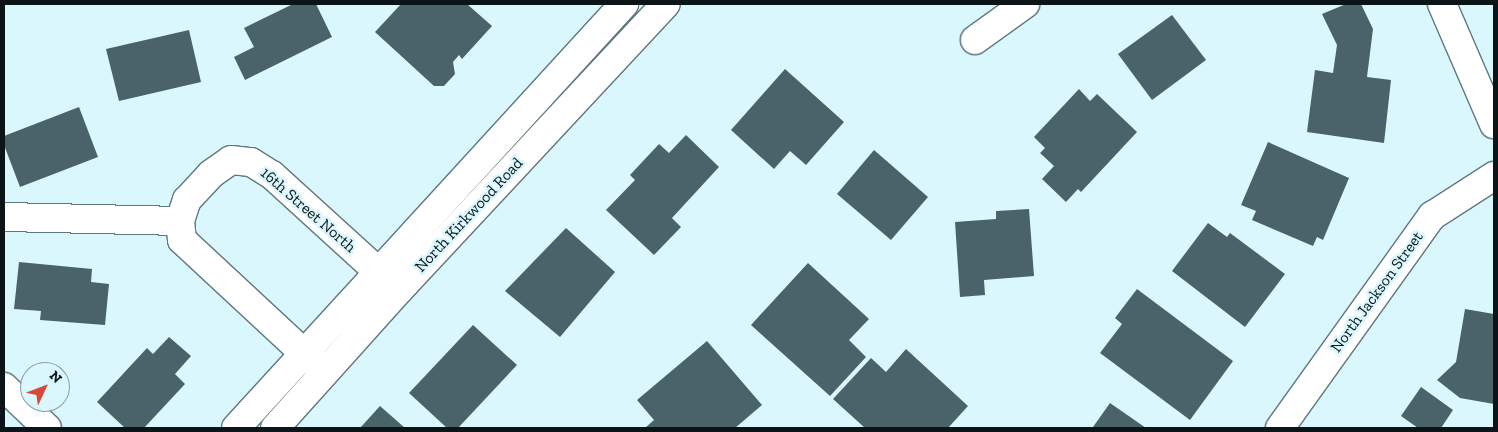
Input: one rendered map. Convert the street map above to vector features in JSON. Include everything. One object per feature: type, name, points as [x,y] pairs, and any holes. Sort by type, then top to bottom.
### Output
[{"type":"main road","name":"North Kirkwood Road","points":[[236,428],[624,4]]},
{"type":"main road","name":"North Kirkwood Road","points":[[275,428],[399,290],[666,4]]},
{"type":"main road","points":[[975,40],[1025,4]]},
{"type":"main road","points":[[1442,4],[1494,124]]},
{"type":"main road","name":"16th Street North","points":[[180,221],[187,200],[211,174],[231,160],[252,162],[272,175],[399,290]]},
{"type":"main road","name":"North Jackson Street","points":[[1280,428],[1432,216],[1494,176]]},
{"type":"main road","points":[[4,216],[180,221],[182,240],[325,373]]},
{"type":"main road","points":[[4,387],[47,428]]},
{"type":"building","points":[[293,4],[316,4],[332,37],[245,80],[234,57],[254,47],[244,28]]},
{"type":"building","points":[[401,4],[467,4],[492,26],[462,59],[459,55],[453,62],[455,74],[444,86],[434,86],[375,32]]},
{"type":"building","points":[[1346,4],[1361,4],[1373,29],[1367,77],[1391,80],[1384,143],[1307,132],[1315,70],[1333,73],[1337,45],[1322,14]]},
{"type":"building","points":[[1172,15],[1206,60],[1152,100],[1118,54]]},
{"type":"building","points":[[189,30],[201,82],[119,101],[106,49]]},
{"type":"building","points":[[785,69],[844,122],[806,165],[790,151],[774,169],[731,130]]},
{"type":"building","points":[[1079,89],[1090,101],[1097,94],[1137,132],[1081,192],[1078,189],[1066,202],[1042,179],[1054,166],[1040,153],[1045,148],[1034,137]]},
{"type":"building","points":[[79,107],[98,157],[20,187],[4,145],[4,136]]},
{"type":"building","points":[[686,135],[719,167],[672,218],[681,227],[654,255],[606,210],[635,180],[630,175],[659,144],[669,153]]},
{"type":"building","points":[[1268,142],[1349,178],[1323,240],[1317,237],[1313,246],[1252,220],[1256,211],[1241,205]]},
{"type":"building","points":[[874,150],[928,197],[891,240],[837,194]]},
{"type":"building","points":[[1029,209],[1034,276],[984,280],[985,295],[960,297],[955,222],[996,219],[996,211]]},
{"type":"building","points":[[1208,223],[1227,237],[1230,233],[1285,274],[1245,327],[1172,271]]},
{"type":"building","points":[[566,228],[615,272],[560,337],[505,291]]},
{"type":"building","points":[[19,262],[92,269],[91,282],[109,284],[105,325],[40,320],[41,311],[14,309]]},
{"type":"building","points":[[808,263],[869,319],[849,340],[866,357],[830,396],[751,325]]},
{"type":"building","points":[[1137,289],[1233,361],[1190,420],[1100,353],[1122,324],[1115,318]]},
{"type":"building","points":[[1465,309],[1494,314],[1494,404],[1460,398],[1437,380],[1456,362]]},
{"type":"building","points":[[473,325],[517,365],[458,428],[447,428],[409,393]]},
{"type":"building","points":[[169,337],[191,356],[175,374],[185,384],[144,428],[125,428],[97,402],[147,348],[153,354]]},
{"type":"building","points":[[707,341],[762,405],[735,428],[645,428],[654,420],[637,400]]},
{"type":"building","points":[[906,349],[968,406],[948,428],[865,428],[833,399],[871,358],[886,372]]},
{"type":"building","points":[[1421,387],[1453,410],[1441,428],[1418,428],[1401,416]]},
{"type":"building","points":[[1110,403],[1146,428],[1094,428]]},
{"type":"building","points":[[380,406],[405,428],[360,428]]}]
